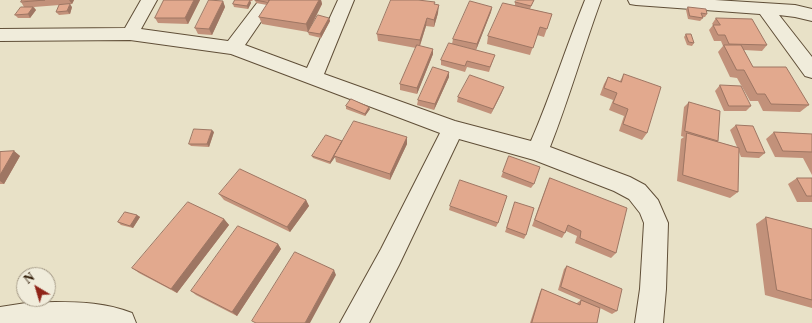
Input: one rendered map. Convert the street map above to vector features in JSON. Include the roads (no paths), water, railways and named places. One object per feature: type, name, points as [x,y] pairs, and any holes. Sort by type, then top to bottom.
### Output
[{"type":"street","points":[[130,34],[149,0]]},
{"type":"street","points":[[313,77],[346,0]]},
{"type":"street","points":[[537,152],[557,104],[574,49],[593,0]]},
{"type":"street","points":[[636,0],[795,11],[812,15]]},
{"type":"street","points":[[233,48],[263,7]]},
{"type":"street","points":[[765,9],[812,70]]},
{"type":"street","points":[[0,35],[130,34],[233,48],[453,129],[537,152],[622,184],[637,192],[650,207],[656,223],[653,289],[649,323]]},
{"type":"street","points":[[354,323],[390,257],[453,129]]},
{"type":"street","points":[[0,321],[42,316],[73,316],[122,323]]}]
